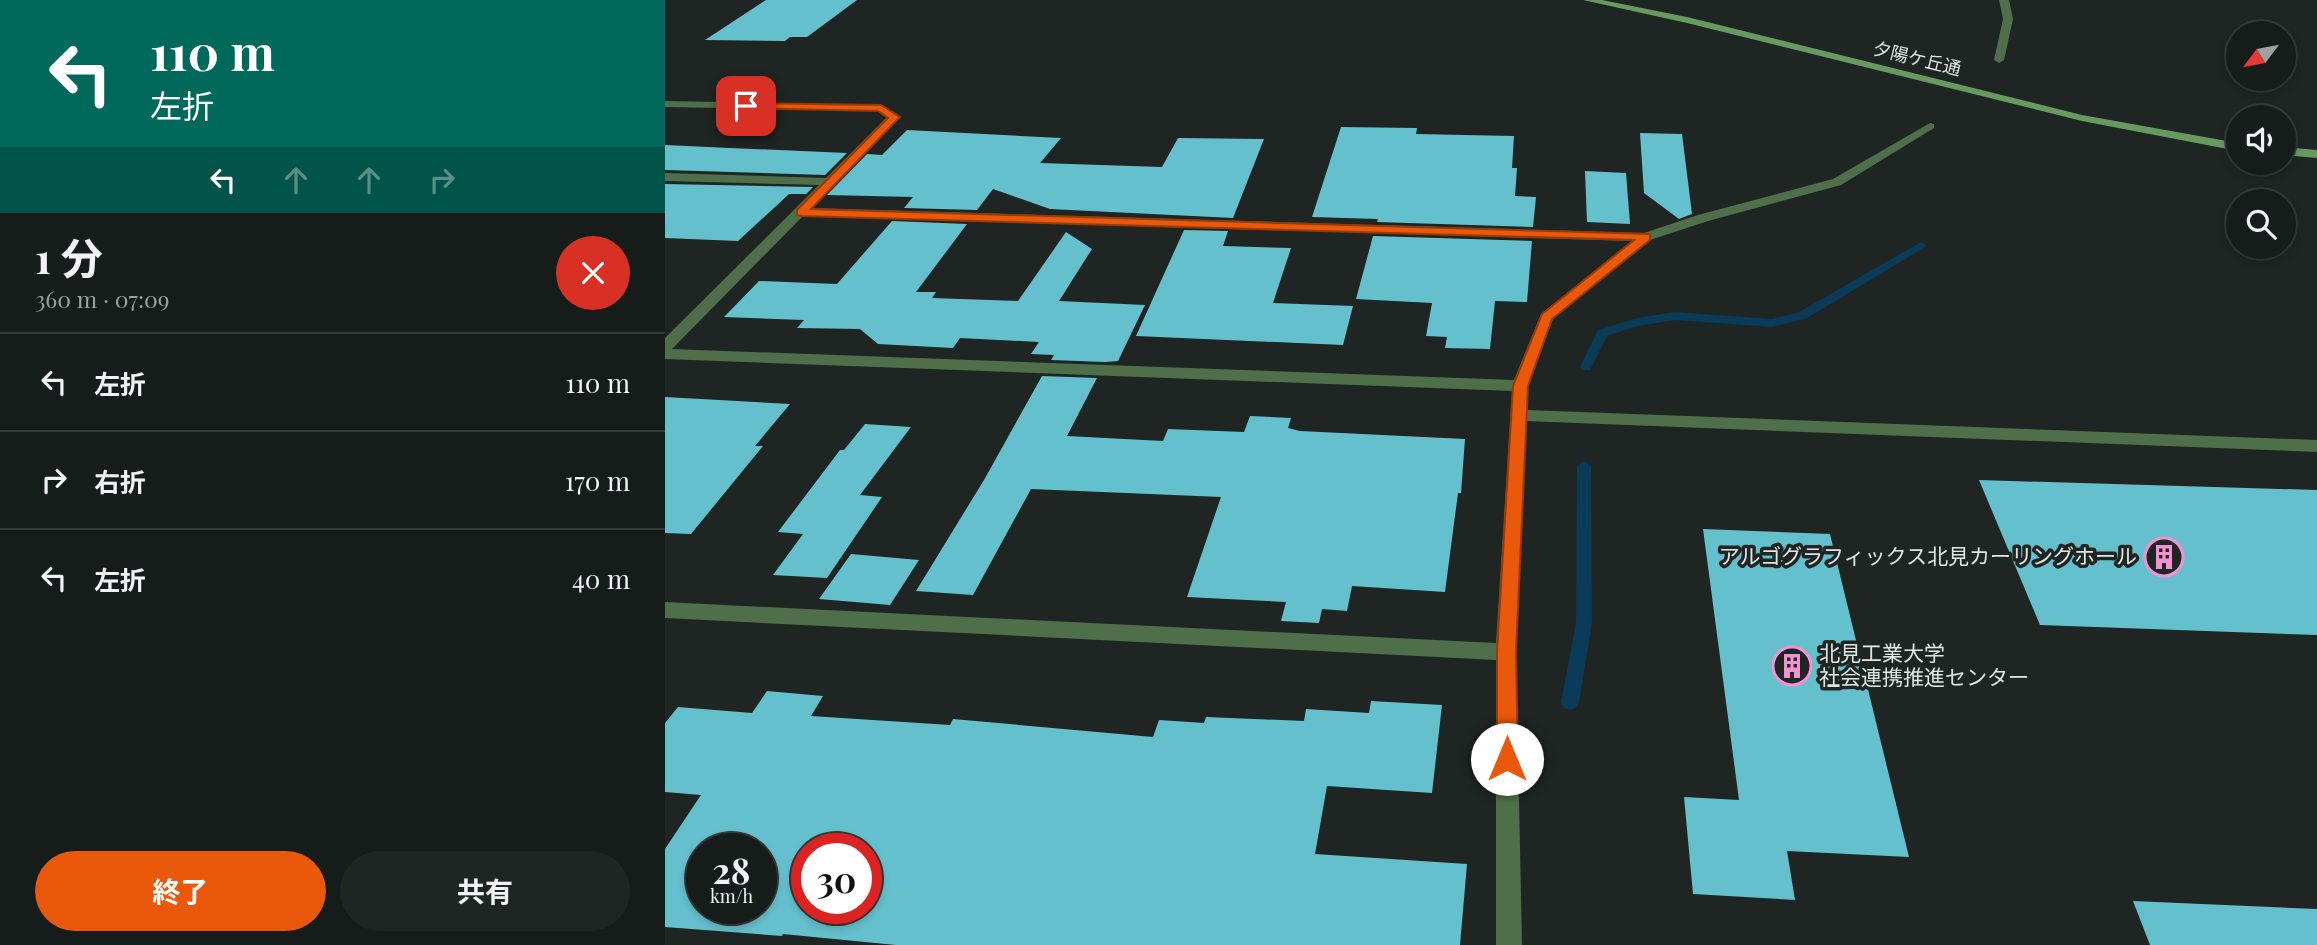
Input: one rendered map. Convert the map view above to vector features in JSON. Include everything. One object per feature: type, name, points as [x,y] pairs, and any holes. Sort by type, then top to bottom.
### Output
[{"type":"street","name":"夕陽ケ丘通","points":[[1588,0],[1687,20],[2082,118],[2226,145]]},
{"type":"street","points":[[1999,60],[2008,19],[2004,0]]},
{"type":"street","points":[[665,104],[881,108],[894,117],[665,347]]},
{"type":"street","points":[[801,212],[1645,237],[1703,218],[1837,182],[1930,126]]},
{"type":"street","points":[[2296,152],[2317,154]]},
{"type":"street","points":[[665,177],[830,182]]},
{"type":"street","points":[[1509,945],[1507,652],[1520,386],[1546,317],[1645,237]]},
{"type":"street","points":[[665,354],[1520,386]]},
{"type":"street","points":[[1518,415],[2317,446]]},
{"type":"street","points":[[665,610],[1507,652]]},
{"type":"building","points":[[766,0],[857,0],[807,37],[790,37],[785,41],[705,40]]},
{"type":"building","points":[[1341,127],[1417,128],[1416,134],[1514,136],[1512,168],[1517,168],[1515,196],[1536,197],[1533,227],[1312,217]]},
{"type":"building","points":[[907,130],[1061,138],[1040,163],[1162,167],[1178,138],[1264,139],[1233,218],[1050,209],[993,189],[977,210],[904,208],[913,197],[827,195],[867,154],[882,155]]},
{"type":"building","points":[[1640,133],[1682,134],[1692,214],[1679,219],[1644,193]]},
{"type":"building","points":[[665,145],[847,153],[825,175],[665,170]]},
{"type":"building","points":[[1585,171],[1626,173],[1630,224],[1587,222]]},
{"type":"building","points":[[665,184],[813,187],[806,194],[789,194],[738,241],[665,238]]},
{"type":"building","points":[[892,221],[967,224],[916,292],[936,292],[932,298],[1018,301],[1066,232],[1092,249],[1059,301],[1145,305],[1118,361],[1105,362],[1051,360],[1054,355],[1031,354],[1039,342],[960,338],[953,348],[878,344],[860,329],[797,328],[804,320],[724,317],[759,281],[837,284]]},
{"type":"building","points":[[1184,230],[1228,231],[1223,246],[1291,248],[1273,303],[1353,306],[1343,345],[1136,336]]},
{"type":"building","points":[[1373,236],[1532,241],[1527,302],[1495,301],[1490,349],[1445,348],[1447,337],[1426,336],[1432,303],[1356,299]]},
{"type":"building","points":[[1042,376],[1097,378],[1067,436],[1163,441],[1168,429],[1244,432],[1250,416],[1291,418],[1288,428],[1300,431],[1465,439],[1461,493],[1458,493],[1445,592],[1352,586],[1347,611],[1322,609],[1319,623],[1281,621],[1286,602],[1187,597],[1221,497],[1031,489],[973,595],[916,591],[984,480]]},
{"type":"building","points":[[665,397],[790,404],[755,446],[763,446],[691,534],[665,533]]},
{"type":"building","points":[[865,424],[911,427],[860,495],[882,497],[827,578],[773,575],[803,534],[778,532],[840,450],[844,450]]},
{"type":"building","name":"アルゴグラフィックス北見カーリングホール","points":[[1979,480],[2317,490],[2317,635],[2040,625]]},
{"type":"building","name":"北見工業大学 社会連携推進センター","points":[[1703,529],[1830,534],[1909,857],[1787,851],[1795,900],[1693,894],[1684,797],[1739,800]]},
{"type":"building","points":[[851,554],[919,560],[890,605],[819,599]]},
{"type":"building","points":[[767,691],[823,696],[811,716],[950,725],[953,719],[1153,737],[1159,720],[1204,723],[1206,717],[1304,721],[1306,709],[1369,713],[1371,701],[1442,705],[1432,793],[1327,786],[1315,854],[1467,864],[1460,945],[896,945],[783,934],[665,927],[665,849],[701,795],[665,792],[665,723],[678,707],[752,713]]},
{"type":"building","points":[[2133,901],[2317,909],[2317,945],[2150,945]]},
{"type":"waterway","points":[[1586,367],[1602,333],[1637,322],[1675,316],[1772,323],[1803,315],[1921,245]]},
{"type":"waterway","points":[[1570,702],[1584,623],[1584,466]]},
{"type":"place","name":"アルゴグラフィックス北見カーリングホール","points":[[2164,557]]},
{"type":"place","name":"北見工業大学 社会連携推進センター","points":[[1792,666]]},
{"type":"route","points":[[746,106],[881,108],[894,117],[801,212],[1645,237],[1546,317],[1520,386],[1507,652],[1507,759]]}]
